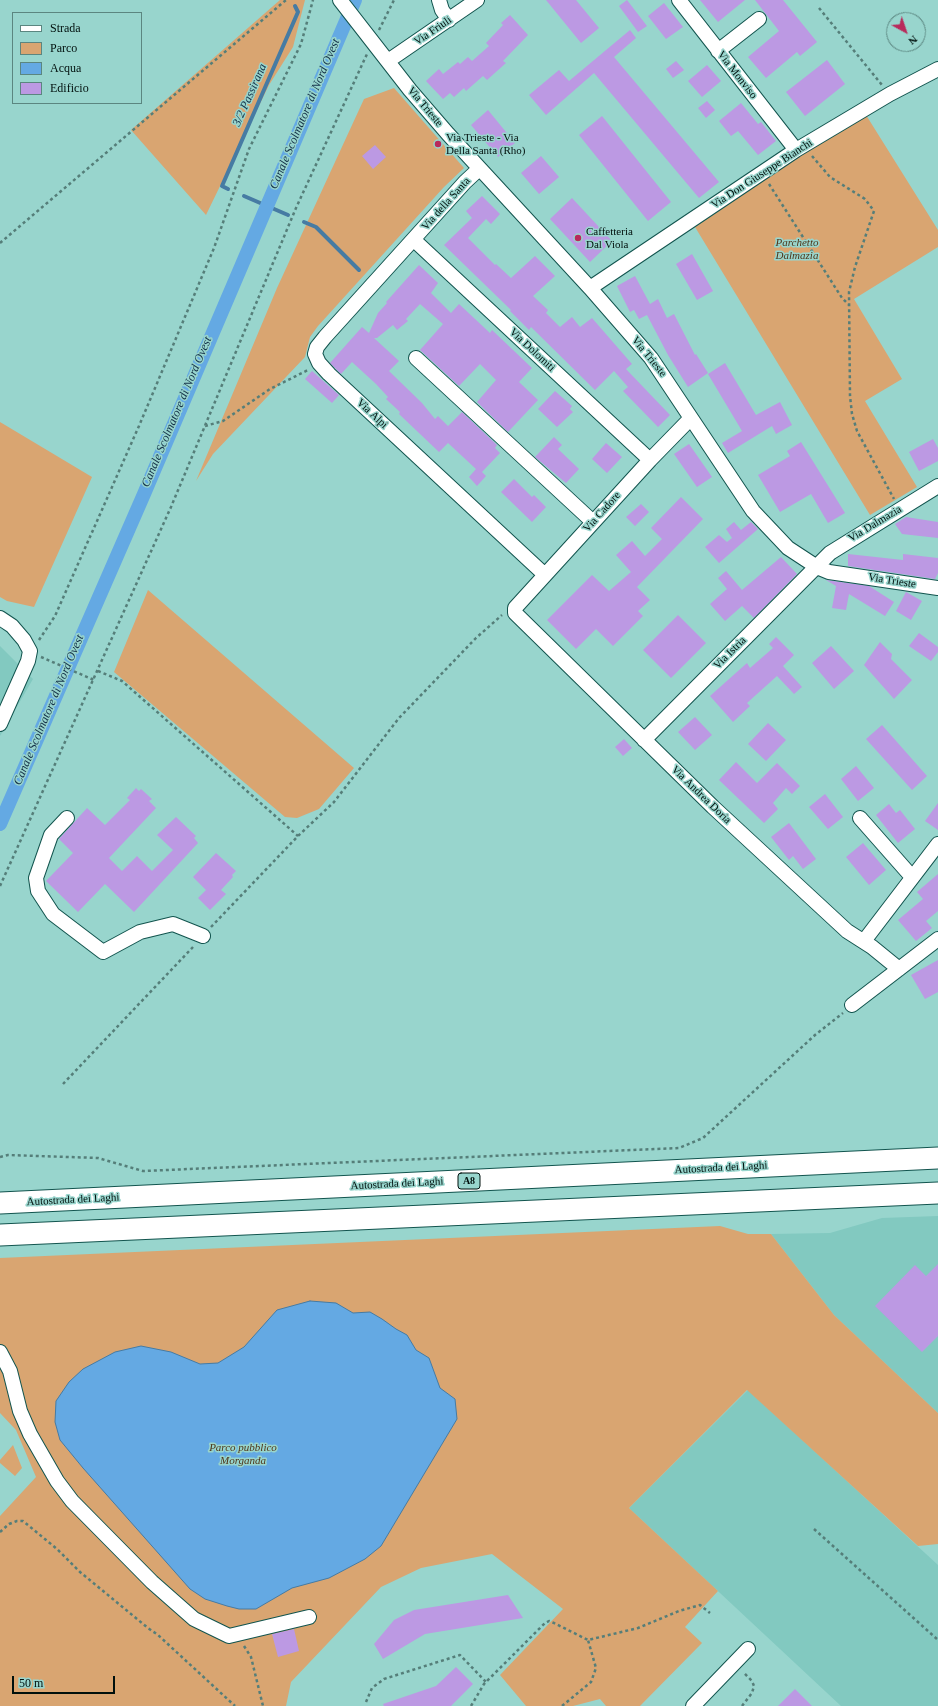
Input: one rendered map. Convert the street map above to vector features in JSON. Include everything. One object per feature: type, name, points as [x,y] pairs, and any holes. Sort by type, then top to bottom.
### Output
[{"type":"highway","name":"Autostrada dei Laghi","points":[[0,1203],[938,1158]]},
{"type":"highway","points":[[0,1234],[938,1194]]},
{"type":"street","name":"Via Trieste","points":[[340,0],[433,118],[590,288],[651,358],[753,511],[788,548],[817,567],[829,572],[938,588]]},
{"type":"street","points":[[439,0],[442,10],[449,20]]},
{"type":"street","name":"Via Friuli","points":[[388,61],[477,0]]},
{"type":"street","name":"Via Monviso","points":[[679,0],[718,51],[800,148]]},
{"type":"street","points":[[718,51],[758,19]]},
{"type":"street","name":"Via Don Giuseppe Bianchi","points":[[590,288],[800,148],[890,94],[938,69]]},
{"type":"street","name":"Via della Santa","points":[[414,240],[465,182],[479,169]]},
{"type":"street","points":[[319,363],[315,354],[317,347],[414,240]]},
{"type":"street","name":"Via Dolomiti","points":[[414,240],[650,460]]},
{"type":"street","points":[[416,358],[593,522]]},
{"type":"street","name":"Via Alpi","points":[[319,363],[545,575]]},
{"type":"street","name":"Via Cadore","points":[[515,608],[650,460],[691,418]]},
{"type":"street","name":"Via Dalmazia","points":[[817,567],[830,553],[848,540],[938,486]]},
{"type":"street","name":"Via Istria","points":[[644,740],[817,567]]},
{"type":"street","name":"Via Andrea Doria","points":[[515,608],[515,613],[523,623],[713,807],[847,931],[864,941],[899,969]]},
{"type":"street","points":[[0,618],[12,626],[24,640],[30,651],[28,661],[0,724]]},
{"type":"street","points":[[66,818],[51,835],[36,878],[38,891],[53,914],[104,952],[140,932],[173,924],[203,936]]},
{"type":"street","points":[[860,818],[912,877]]},
{"type":"street","points":[[864,941],[938,844]]},
{"type":"street","points":[[852,1005],[938,939]]},
{"type":"street","points":[[0,1352],[10,1371],[20,1411],[30,1434],[53,1476],[72,1501],[152,1582],[194,1619],[229,1636],[309,1617]]},
{"type":"street","points":[[693,1706],[748,1649]]},
{"type":"path","points":[[0,243],[286,0]]},
{"type":"path","points":[[30,651],[55,616],[139,426],[214,248],[249,149],[301,44],[313,0]]},
{"type":"path","points":[[0,886],[98,672],[171,507],[296,208],[371,40],[394,0]]},
{"type":"path","points":[[820,8],[890,94]]},
{"type":"path","points":[[800,148],[830,177],[865,199],[874,211],[851,281],[849,305],[852,414],[865,448],[895,503]]},
{"type":"path","points":[[762,174],[842,298],[849,305]]},
{"type":"path","points":[[205,426],[223,421],[270,389],[319,363]]},
{"type":"path","points":[[63,1084],[298,836],[334,802],[399,718],[476,638],[499,617],[515,608]]},
{"type":"path","points":[[47,660],[94,680]]},
{"type":"path","points":[[98,672],[122,681],[298,836]]},
{"type":"path","points":[[0,1158],[8,1155],[98,1158],[144,1172],[680,1148],[704,1138],[815,1035],[852,1005]]},
{"type":"path","points":[[0,1532],[9,1524],[17,1521],[23,1522],[57,1549],[80,1572],[158,1635],[235,1706]]},
{"type":"path","points":[[814,1529],[938,1640]]},
{"type":"path","points":[[471,1706],[486,1682],[545,1623],[554,1623],[588,1640],[638,1628],[678,1611],[700,1605],[710,1613]]},
{"type":"path","points":[[229,1636],[248,1650],[263,1706]]},
{"type":"path","points":[[562,1706],[591,1682],[596,1668],[588,1640]]},
{"type":"path","points":[[366,1702],[372,1688],[384,1678],[460,1655],[486,1682]]},
{"type":"path","points":[[741,1670],[752,1681],[754,1686],[752,1693],[742,1706]]},
{"type":"shaded area","points":[[0,646],[33,679],[0,736]]},
{"type":"shaded area","points":[[938,1216],[938,1413],[834,1315],[771,1234],[830,1233],[882,1218]]},
{"type":"shaded area","points":[[748,1390],[938,1565],[938,1706],[841,1706],[629,1508]]},
{"type":"green space","points":[[280,0],[305,0],[293,47],[269,85],[206,215],[131,130]]},
{"type":"green space","points":[[394,88],[464,168],[444,187],[318,326],[310,337],[305,357],[213,454],[196,481],[277,288],[364,99]]},
{"type":"green space","name":"Parchetto Dalmazia","points":[[866,115],[938,230],[938,247],[854,299],[902,379],[865,401],[917,487],[870,515],[695,227],[800,156]]},
{"type":"green space","points":[[0,422],[92,477],[34,607],[7,601],[0,597]]},
{"type":"green space","points":[[148,590],[354,768],[319,809],[297,818],[285,817],[114,672]]},
{"type":"green space","name":"Parco pubblico Morganda","points":[[720,1226],[748,1234],[771,1234],[834,1315],[938,1413],[938,1544],[918,1546],[747,1390],[629,1508],[718,1591],[685,1627],[702,1643],[640,1706],[606,1706],[600,1699],[573,1706],[526,1706],[500,1675],[563,1609],[492,1554],[421,1568],[381,1587],[291,1682],[286,1706],[0,1706],[0,1516],[36,1477],[16,1430],[0,1413],[0,1258]]},
{"type":"green space","points":[[13,1445],[22,1468],[15,1476],[0,1463],[0,1460]]},
{"type":"water","points":[[310,1301],[336,1303],[353,1313],[370,1312],[407,1335],[416,1350],[429,1358],[440,1388],[455,1399],[457,1419],[381,1546],[365,1559],[329,1578],[292,1588],[256,1609],[239,1609],[227,1606],[205,1599],[190,1589],[83,1468],[60,1440],[55,1422],[56,1401],[69,1382],[83,1369],[115,1352],[141,1346],[171,1352],[200,1364],[218,1363],[244,1347],[277,1310]]},
{"type":"building","points":[[546,0],[576,0],[599,28],[581,43]]},
{"type":"building","points":[[627,0],[647,26],[638,32],[619,6]]},
{"type":"building","points":[[700,0],[745,0],[718,22]]},
{"type":"building","points":[[755,0],[783,0],[817,42],[800,56],[797,52],[766,78],[748,57],[779,31]]},
{"type":"building","points":[[664,3],[683,27],[666,39],[648,16]]},
{"type":"building","points":[[510,15],[528,35],[503,61],[506,63],[487,80],[483,76],[466,91],[464,88],[454,97],[450,93],[443,99],[426,81],[439,69],[443,74],[458,62],[460,64],[468,57],[472,61],[489,46],[486,43],[503,25],[501,23]]},
{"type":"building","points":[[630,30],[636,38],[614,57],[719,182],[699,198],[594,73],[546,115],[529,95],[559,70],[569,81]]},
{"type":"building","points":[[827,60],[845,84],[805,116],[786,92]]},
{"type":"building","points":[[676,61],[684,70],[673,78],[666,69]]},
{"type":"building","points":[[707,65],[721,81],[702,97],[688,81]]},
{"type":"building","points":[[707,101],[715,110],[706,118],[698,108]]},
{"type":"building","points":[[741,103],[758,124],[761,122],[776,141],[758,155],[738,131],[731,136],[719,121]]},
{"type":"building","points":[[488,110],[515,143],[498,157],[471,125]]},
{"type":"building","points":[[602,116],[671,202],[648,221],[579,135]]},
{"type":"building","points":[[375,145],[386,157],[373,169],[362,156]]},
{"type":"building","points":[[541,156],[559,177],[539,194],[521,173]]},
{"type":"building","points":[[482,196],[500,214],[491,224],[486,219],[468,238],[495,265],[496,264],[511,278],[535,256],[555,276],[533,296],[548,310],[546,313],[560,327],[572,317],[580,327],[592,318],[632,364],[626,369],[670,415],[658,427],[623,391],[628,387],[614,371],[595,390],[531,327],[529,330],[510,311],[511,310],[444,245],[472,218],[466,211]]},
{"type":"building","points":[[572,198],[612,241],[590,262],[550,219]]},
{"type":"building","points":[[692,254],[713,291],[697,300],[676,264]]},
{"type":"building","points":[[419,265],[438,283],[431,293],[451,313],[459,304],[490,333],[492,330],[532,368],[519,382],[538,400],[508,432],[477,402],[496,380],[480,364],[459,386],[420,350],[443,324],[420,304],[406,319],[408,321],[397,330],[393,325],[377,338],[374,338],[399,361],[389,371],[422,403],[435,419],[438,416],[448,426],[462,412],[497,445],[495,448],[500,453],[482,472],[486,476],[477,486],[469,477],[476,469],[448,443],[439,452],[399,414],[400,412],[386,399],[388,397],[352,362],[341,374],[330,363],[362,327],[369,333],[378,313],[387,303],[386,302]]},
{"type":"building","points":[[635,276],[650,304],[658,299],[667,318],[674,314],[695,355],[696,354],[708,373],[688,387],[668,355],[647,315],[639,319],[634,310],[630,312],[617,286]]},
{"type":"building","points":[[725,363],[756,415],[780,402],[792,425],[776,434],[772,426],[728,453],[722,443],[742,431],[708,374]]},
{"type":"building","points":[[312,371],[339,395],[332,403],[305,379]]},
{"type":"building","points":[[555,391],[572,406],[570,409],[573,412],[557,427],[538,409]]},
{"type":"building","points":[[554,437],[562,445],[558,449],[579,469],[566,483],[535,457]]},
{"type":"building","points":[[933,439],[938,448],[938,461],[919,471],[909,452]]},
{"type":"building","points":[[801,442],[845,513],[828,523],[811,494],[780,512],[758,475],[790,456],[787,451]]},
{"type":"building","points":[[606,443],[622,457],[607,473],[592,459]]},
{"type":"building","points":[[689,444],[712,477],[697,487],[674,454]]},
{"type":"building","points":[[514,479],[532,497],[534,495],[546,507],[532,522],[501,492]]},
{"type":"building","points":[[681,497],[703,519],[637,587],[650,600],[638,611],[643,616],[613,646],[596,629],[576,649],[547,620],[592,575],[609,591],[631,572],[616,555],[632,541],[645,556],[662,539],[651,528]]},
{"type":"building","points":[[641,504],[649,512],[635,526],[626,517]]},
{"type":"building","points":[[906,517],[938,522],[938,538],[902,534],[895,524]]},
{"type":"building","points":[[734,522],[741,530],[751,522],[758,529],[719,563],[705,547],[719,535],[727,542],[732,538],[726,529]]},
{"type":"building","points":[[848,554],[903,560],[903,554],[938,558],[938,573],[935,579],[848,566]]},
{"type":"building","points":[[781,557],[797,574],[754,618],[742,606],[725,621],[710,604],[727,589],[718,578],[726,571],[742,590]]},
{"type":"building","points":[[826,580],[869,586],[894,602],[885,616],[849,594],[846,610],[832,608],[836,586]]},
{"type":"building","points":[[906,592],[922,601],[911,620],[896,611]]},
{"type":"building","points":[[678,615],[706,643],[671,678],[643,650]]},
{"type":"building","points":[[919,633],[938,647],[938,652],[931,661],[909,646]]},
{"type":"building","points":[[776,637],[794,655],[783,666],[802,687],[794,694],[777,676],[747,703],[750,706],[733,722],[710,696],[747,663],[750,668],[773,648],[769,644]]},
{"type":"building","points":[[880,642],[892,654],[891,659],[912,680],[894,699],[864,665]]},
{"type":"building","points":[[831,646],[854,671],[834,689],[812,663]]},
{"type":"building","points":[[695,717],[712,735],[695,750],[678,732]]},
{"type":"building","points":[[768,723],[786,740],[766,761],[748,744]]},
{"type":"building","points":[[882,725],[927,776],[912,790],[866,739]]},
{"type":"building","points":[[624,739],[632,748],[623,756],[615,747]]},
{"type":"building","points":[[736,762],[757,783],[777,763],[800,786],[792,794],[786,788],[773,803],[778,809],[764,823],[719,780]]},
{"type":"building","points":[[856,766],[874,788],[858,801],[841,779]]},
{"type":"building","points":[[136,788],[139,791],[141,789],[152,799],[149,801],[156,808],[109,858],[122,871],[137,856],[152,871],[173,850],[157,835],[176,817],[196,836],[194,838],[198,843],[134,912],[105,884],[78,912],[46,881],[73,853],[59,839],[87,808],[105,825],[130,800],[127,798]]},
{"type":"building","points":[[825,794],[843,817],[828,829],[809,807]]},
{"type":"building","points":[[938,803],[938,830],[925,821]]},
{"type":"building","points":[[889,804],[896,813],[900,810],[915,829],[898,843],[876,815]]},
{"type":"building","points":[[789,823],[816,859],[803,869],[793,856],[789,860],[771,837]]},
{"type":"building","points":[[863,843],[886,870],[869,885],[846,857]]},
{"type":"building","points":[[216,853],[236,871],[232,875],[233,877],[221,890],[226,894],[210,910],[198,898],[206,890],[193,877]]},
{"type":"building","points":[[938,874],[938,911],[926,921],[932,928],[916,941],[898,920],[923,899],[917,892]]},
{"type":"building","points":[[938,960],[938,992],[925,999],[911,975]]},
{"type":"building","points":[[938,1264],[938,1336],[922,1352],[875,1306],[915,1265],[926,1276]]},
{"type":"building","points":[[508,1595],[523,1618],[425,1634],[383,1659],[374,1644],[394,1620],[414,1610]]},
{"type":"building","points":[[294,1629],[299,1651],[278,1657],[272,1634]]},
{"type":"building","points":[[456,1667],[473,1684],[451,1706],[384,1706],[383,1704],[436,1686]]},
{"type":"building","points":[[795,1689],[812,1706],[778,1706]]},
{"type":"waterway","name":"Canale Scolmatore di Nord Ovest","points":[[0,824],[144,494],[355,0]]},
{"type":"waterway","name":"3/2 Passirana","points":[[228,189],[222,186],[298,12],[295,6]]},
{"type":"waterway","name":"3/2 Passirana","points":[[244,196],[288,215]]},
{"type":"waterway","name":"3/2 Passirana","points":[[304,222],[316,227],[359,270]]},
{"type":"place","name":"Via Trieste - Via Della Santa (Rho)","points":[[438,144]]},
{"type":"place","name":"Caffetteria Dal Viola","points":[[578,238]]}]
